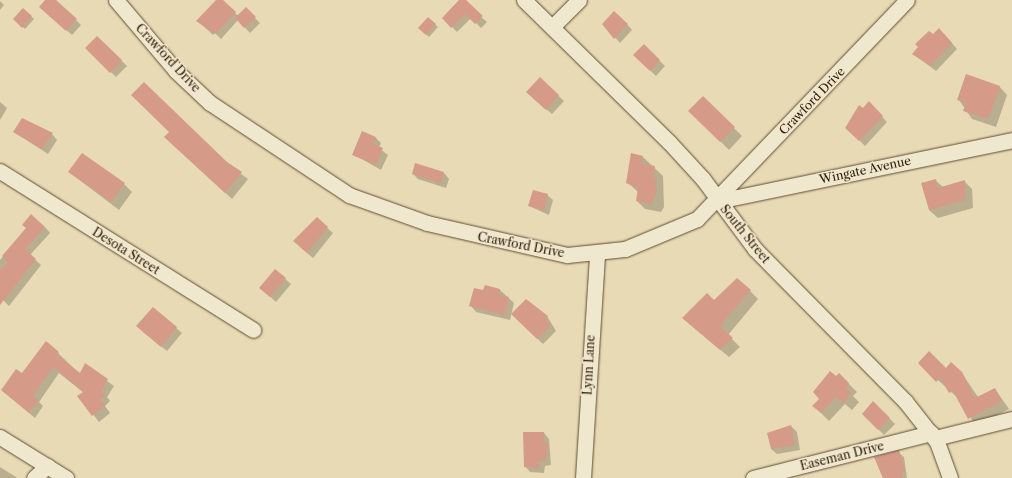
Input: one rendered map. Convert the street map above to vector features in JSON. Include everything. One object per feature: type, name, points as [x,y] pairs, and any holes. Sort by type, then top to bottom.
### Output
[{"type":"street","name":"Crawford Drive","points":[[116,0],[176,71],[210,102],[349,195],[427,223],[492,240],[567,255],[625,249],[698,219],[718,201],[907,0]]},
{"type":"street","name":"South Street","points":[[524,0],[669,142],[718,201],[755,249],[905,401],[933,435],[950,478]]},
{"type":"street","points":[[552,27],[579,0]]},
{"type":"street","name":"Wingate Avenue","points":[[718,201],[1012,140]]},
{"type":"street","name":"Desota Street","points":[[0,171],[253,330]]},
{"type":"street","name":"Lynn Lane","points":[[583,478],[597,253]]},
{"type":"street","name":"Easeman Drive","points":[[753,478],[933,435],[1012,419]]},
{"type":"street","points":[[0,437],[66,478]]},
{"type":"street","points":[[34,478],[47,466]]},
{"type":"building","points":[[45,0],[56,0],[77,19],[66,31],[39,7]]},
{"type":"building","points":[[216,0],[223,0],[236,12],[215,34],[196,21]]},
{"type":"building","points":[[459,0],[466,0],[483,16],[475,24],[465,14],[451,28],[442,18]]},
{"type":"building","points":[[246,7],[256,17],[244,28],[235,18]]},
{"type":"building","points":[[23,8],[32,16],[22,28],[13,19]]},
{"type":"building","points":[[614,11],[628,24],[614,39],[602,24]]},
{"type":"building","points":[[428,17],[436,24],[426,35],[418,28]]},
{"type":"building","points":[[939,28],[952,43],[930,66],[912,54],[918,47],[915,44],[929,31],[933,34]]},
{"type":"building","points":[[97,36],[122,60],[110,73],[85,48]]},
{"type":"building","points":[[644,44],[660,60],[650,71],[633,55]]},
{"type":"building","points":[[966,74],[1000,86],[988,119],[963,111],[966,103],[957,100]]},
{"type":"building","points":[[540,77],[559,95],[546,110],[526,92]]},
{"type":"building","points":[[144,82],[227,162],[242,172],[225,193],[164,137],[169,132],[131,95]]},
{"type":"building","points":[[703,96],[735,127],[720,142],[688,111]]},
{"type":"building","points":[[869,101],[883,116],[859,141],[845,128],[859,105],[863,108]]},
{"type":"building","points":[[22,118],[53,133],[42,149],[13,132]]},
{"type":"building","points":[[362,131],[376,137],[373,144],[383,148],[376,165],[352,155]]},
{"type":"building","points":[[82,153],[125,183],[111,202],[68,172]]},
{"type":"building","points":[[631,153],[643,156],[642,164],[655,166],[653,177],[657,178],[655,188],[658,188],[652,204],[636,201],[638,188],[626,183]]},
{"type":"building","points":[[415,163],[444,172],[441,183],[412,174]]},
{"type":"building","points":[[936,179],[938,188],[965,180],[965,200],[929,210],[921,183]]},
{"type":"building","points":[[533,190],[548,194],[544,210],[528,206]]},
{"type":"building","points":[[31,214],[45,227],[25,249],[36,259],[0,305],[0,270],[8,262],[2,256],[26,228],[22,225]]},
{"type":"building","points":[[317,217],[328,227],[307,253],[293,241]]},
{"type":"building","points":[[275,269],[286,278],[270,297],[259,288]]},
{"type":"building","points":[[737,278],[751,290],[720,326],[733,338],[720,350],[682,318],[707,293],[714,300]]},
{"type":"building","points":[[485,285],[500,289],[499,295],[509,297],[505,315],[469,306],[474,288],[483,290]]},
{"type":"building","points":[[526,299],[548,316],[545,319],[551,325],[537,339],[511,314]]},
{"type":"building","points":[[153,307],[177,327],[161,347],[136,326]]},
{"type":"building","points":[[46,341],[59,352],[57,355],[80,373],[85,363],[108,379],[102,390],[105,395],[100,399],[105,406],[92,416],[77,396],[83,392],[53,367],[33,396],[38,400],[29,413],[1,390],[16,369],[22,373]]},
{"type":"building","points":[[929,351],[946,368],[951,362],[962,372],[975,398],[995,388],[1002,401],[968,419],[953,391],[949,393],[940,378],[936,382],[918,363]]},
{"type":"building","points":[[830,371],[836,376],[839,373],[849,383],[846,387],[851,393],[844,403],[836,397],[821,413],[812,406],[819,399],[813,392]]},
{"type":"building","points":[[873,401],[890,418],[878,430],[862,414]]},
{"type":"building","points":[[791,425],[795,445],[771,449],[767,433]]},
{"type":"building","points":[[523,432],[544,432],[543,443],[548,443],[546,460],[539,461],[539,468],[524,467]]},
{"type":"building","points":[[899,450],[905,471],[901,473],[903,478],[883,478],[874,457]]}]
